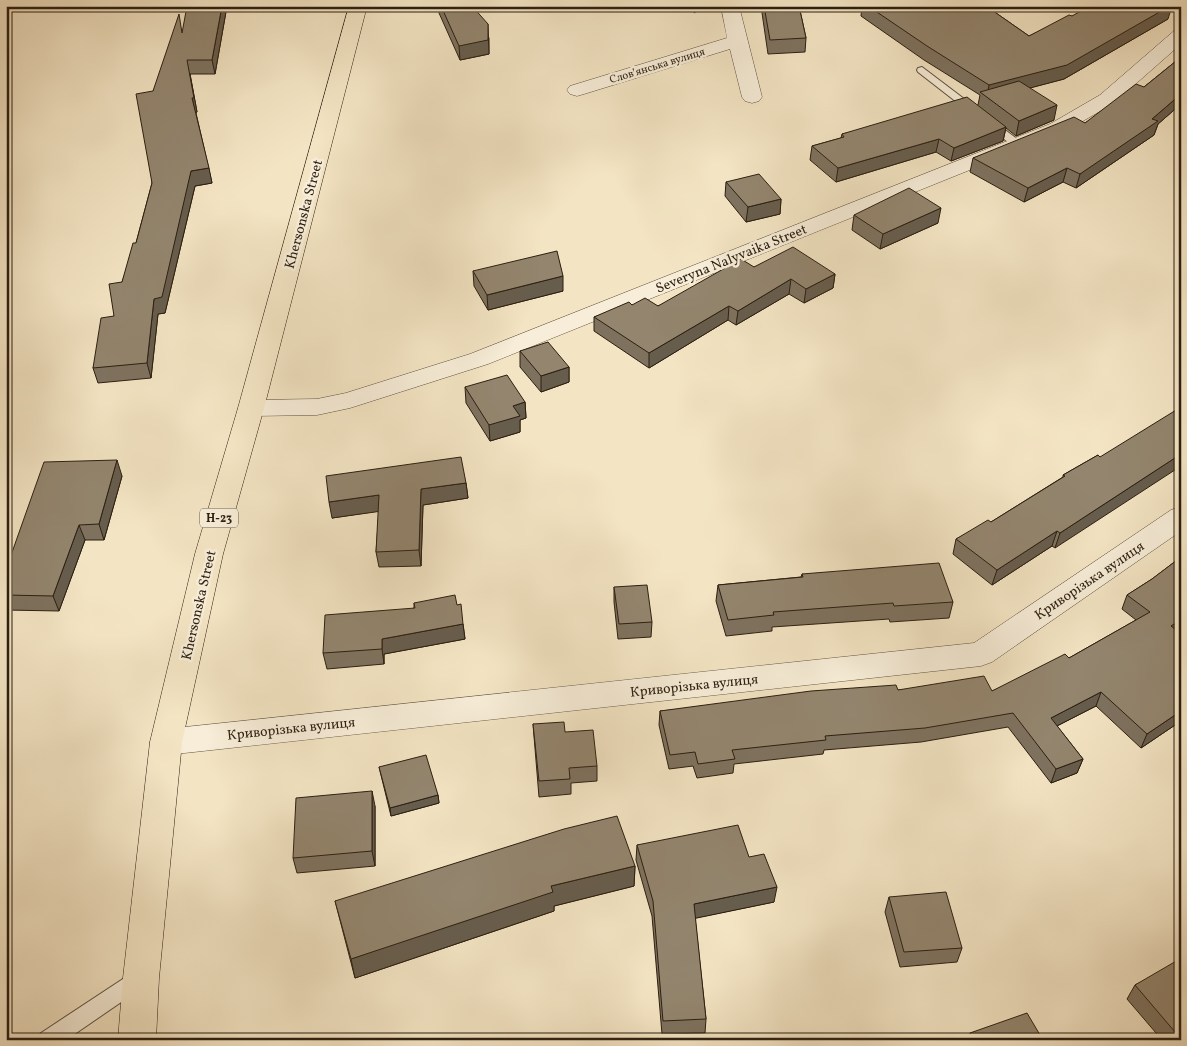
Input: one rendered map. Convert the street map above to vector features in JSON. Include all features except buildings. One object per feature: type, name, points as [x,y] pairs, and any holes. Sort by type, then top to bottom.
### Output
[{"type":"main road","name":"Khersonska Street","points":[[137,1040],[141,978],[166,742],[209,554],[251,408],[358,6]]},
{"type":"street","points":[[730,6],[752,97]]},
{"type":"street","name":"Severyna Nalyvaika Street","points":[[251,408],[317,407],[342,402],[479,359],[1057,128],[1107,99],[1181,34]]},
{"type":"street","name":"Словʼянська вулиця","points":[[577,90],[737,41]]},
{"type":"street","name":"Криворізька вулиця","points":[[166,742],[981,654],[1181,518]]},
{"type":"lane","points":[[922,70],[1017,144]]},
{"type":"lane","points":[[48,1040],[141,978]]}]
